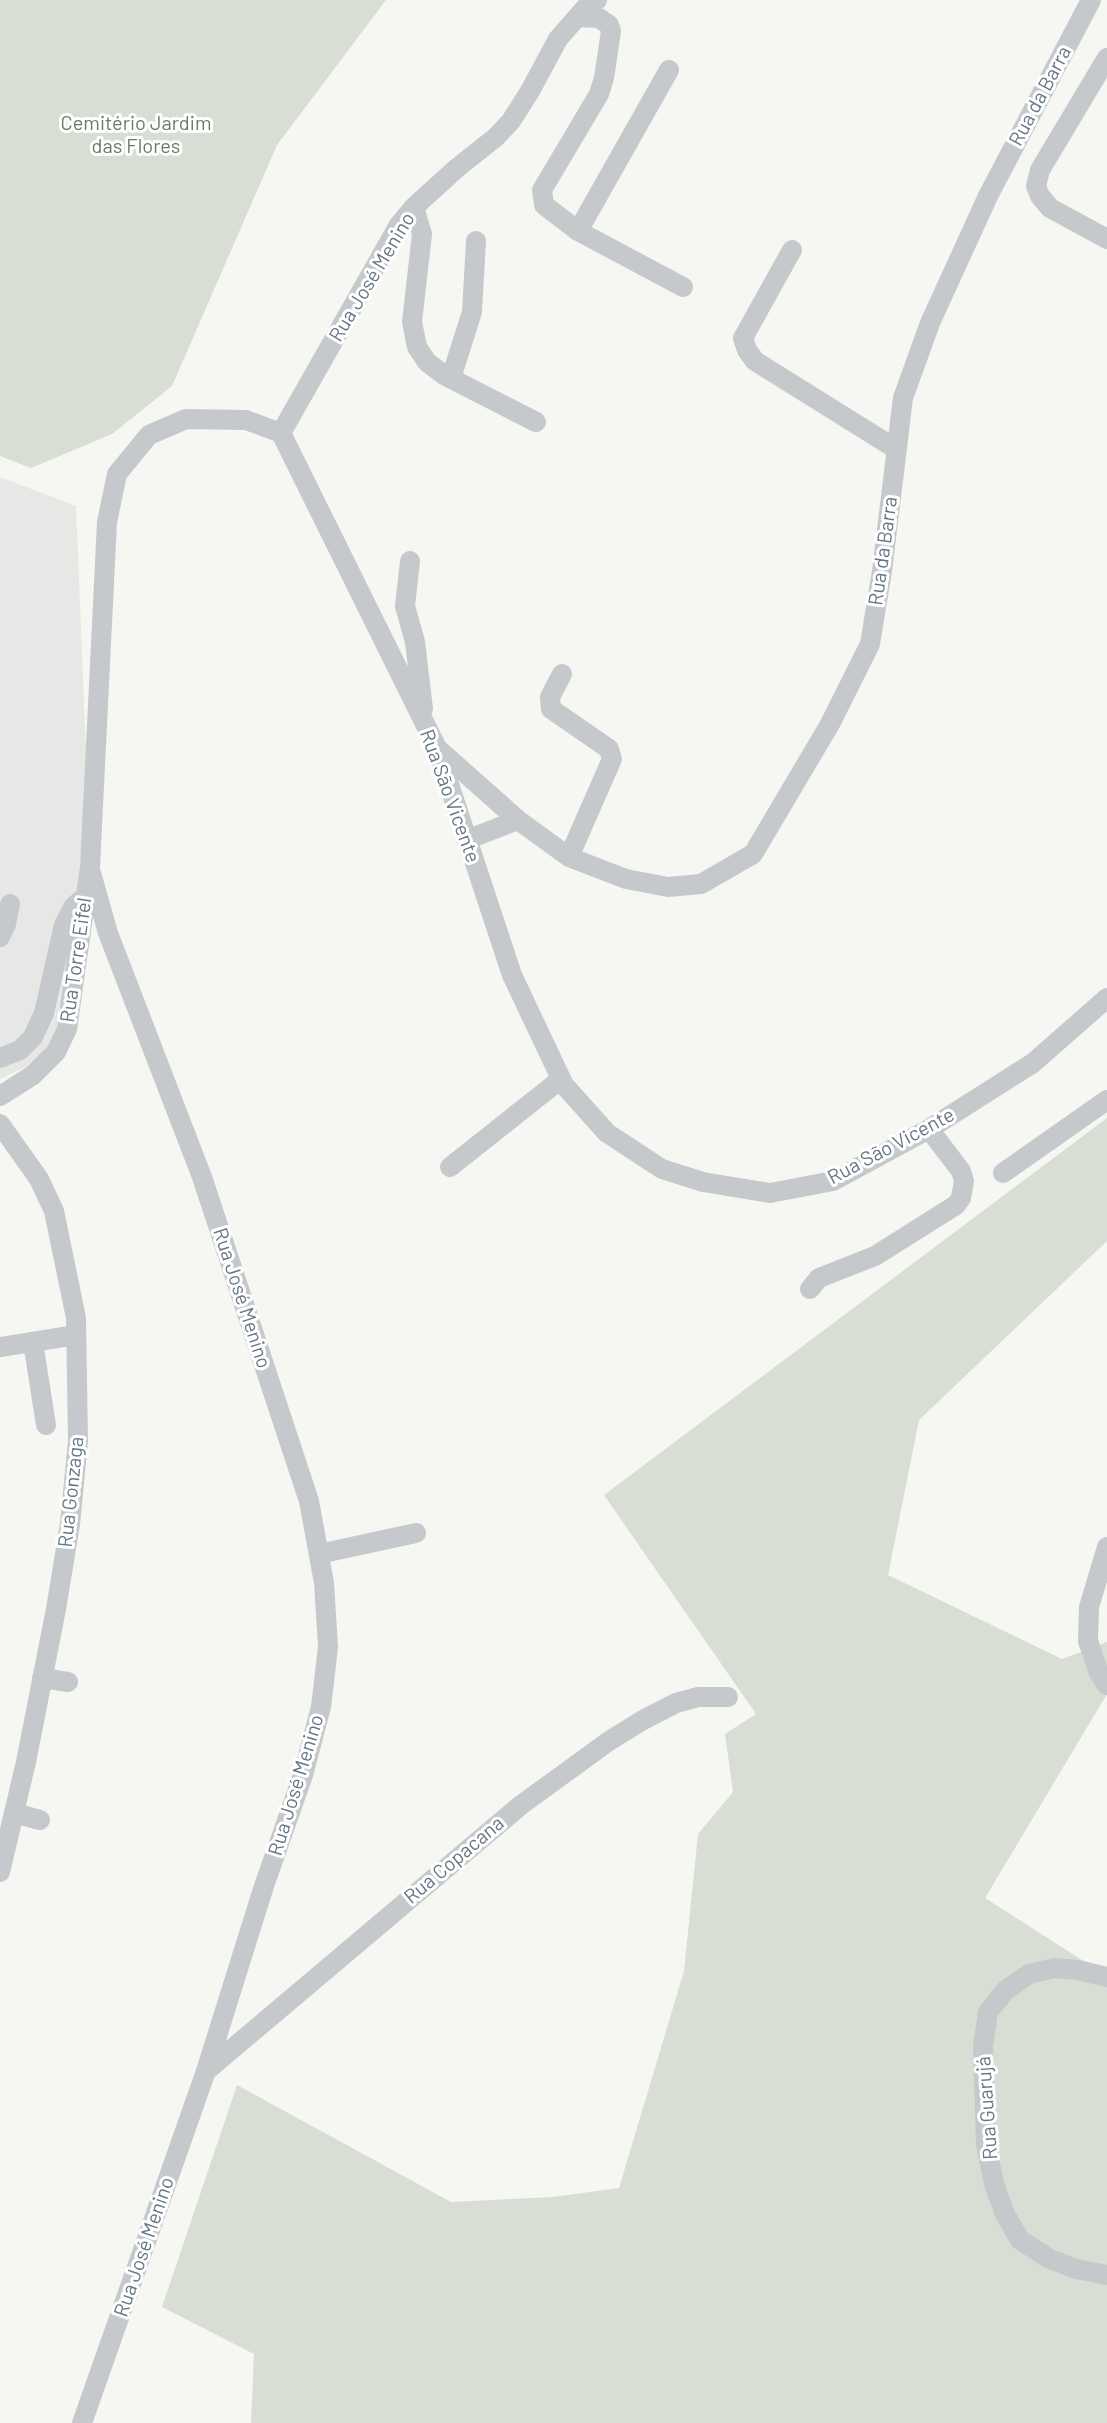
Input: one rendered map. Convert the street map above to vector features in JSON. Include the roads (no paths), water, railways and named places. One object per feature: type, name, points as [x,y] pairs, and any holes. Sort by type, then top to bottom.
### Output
[{"type":"street","name":"Rua José Menino","points":[[281,433],[399,225],[414,207],[456,168],[496,137],[511,121],[558,39],[597,0]]},
{"type":"street","name":"Rua da Barra","points":[[436,748],[518,820],[569,857],[626,879],[668,887],[701,884],[753,854],[830,724],[870,644],[882,571],[903,398],[930,323],[988,196],[1091,0]]},
{"type":"street","points":[[578,17],[599,18],[609,25],[611,31],[604,78],[599,94],[542,190],[541,195],[546,208],[578,231],[682,287]]},
{"type":"street","points":[[1107,58],[1040,170],[1036,186],[1040,196],[1050,208],[1107,239]]},
{"type":"street","points":[[578,231],[669,70]]},
{"type":"street","points":[[414,207],[422,234],[412,322],[417,347],[427,362],[450,378],[537,422]]},
{"type":"street","points":[[450,378],[472,312],[476,241]]},
{"type":"street","points":[[792,250],[743,338],[747,350],[755,361],[896,448]]},
{"type":"street","points":[[90,867],[107,522],[117,474],[149,435],[186,419],[246,420],[281,433]]},
{"type":"street","name":"Rua São Vicente","points":[[281,433],[436,748],[512,975],[564,1085],[607,1133],[662,1169],[703,1182],[770,1194],[833,1181],[929,1129],[1033,1063],[1107,998]]},
{"type":"street","points":[[410,561],[405,606],[415,642],[423,721]]},
{"type":"street","points":[[562,674],[550,697],[551,709],[609,749],[612,759],[569,857]]},
{"type":"street","points":[[466,840],[518,820]]},
{"type":"street","name":"Rua José Menino","points":[[82,2423],[206,2071],[264,1886],[303,1775],[321,1707],[328,1647],[324,1583],[309,1501],[202,1178],[108,933],[90,867]]},
{"type":"street","name":"Rua Torre Eifel","points":[[0,1096],[33,1075],[56,1052],[67,1029],[90,867]]},
{"type":"street","points":[[0,1058],[20,1050],[33,1036],[44,1013],[64,925],[74,906],[85,897]]},
{"type":"street","points":[[0,937],[6,924],[5,907]]},
{"type":"street","points":[[450,1167],[561,1079]]},
{"type":"street","points":[[1003,1173],[1107,1100]]},
{"type":"street","name":"Rua Gonzaga","points":[[0,1124],[39,1179],[54,1211],[76,1318],[78,1440],[72,1503],[42,1678],[15,1813],[0,1872]]},
{"type":"street","points":[[810,1289],[819,1278],[875,1256],[956,1205],[961,1198],[964,1182],[961,1171],[929,1129]]},
{"type":"street","points":[[0,1347],[76,1335]]},
{"type":"street","points":[[33,1342],[46,1425]]},
{"type":"street","points":[[319,1554],[416,1533]]},
{"type":"street","points":[[1107,1547],[1089,1607],[1088,1641],[1099,1673],[1107,1685]]},
{"type":"street","points":[[42,1678],[68,1682]]},
{"type":"street","name":"Rua Copacana","points":[[206,2071],[521,1804],[643,1720],[676,1703],[698,1697],[728,1697]]},
{"type":"street","points":[[15,1813],[40,1820]]},
{"type":"street","name":"Rua Guarujá","points":[[1107,1977],[1078,1970],[1055,1968],[1029,1974],[1006,1990],[987,2012],[983,2048],[986,2144],[994,2184],[1005,2214],[1020,2240],[1050,2259],[1076,2269],[1107,2275]]},
{"type":"park label","name":"Cemitério Jardim das Flores","points":[[136,134]]}]
